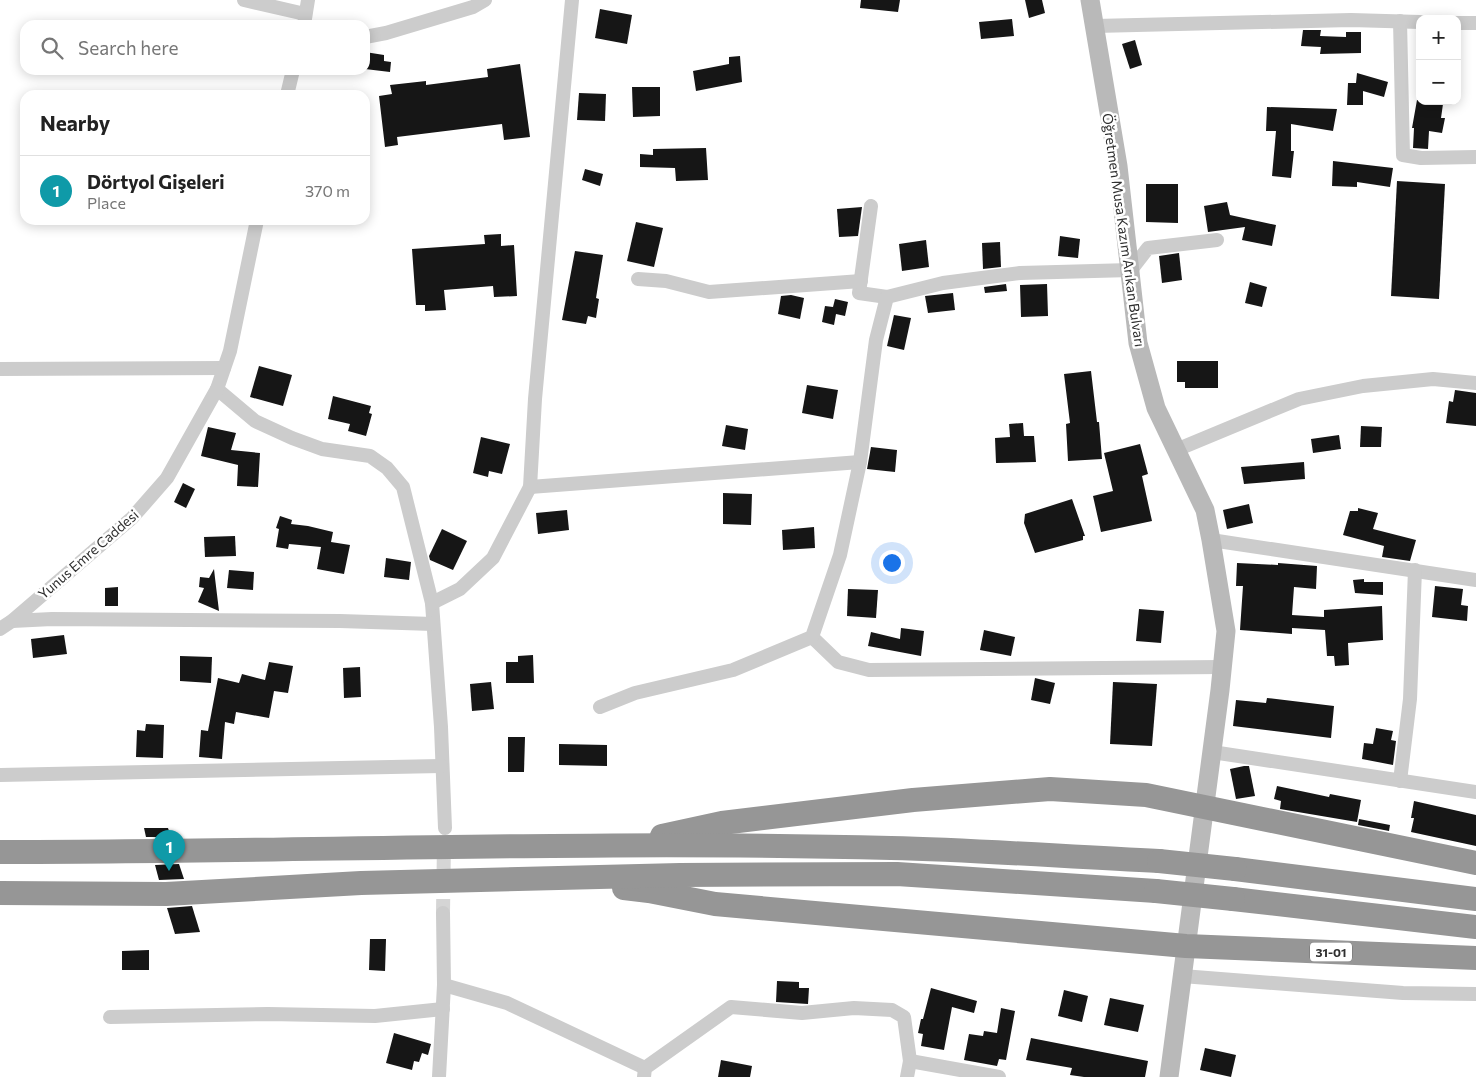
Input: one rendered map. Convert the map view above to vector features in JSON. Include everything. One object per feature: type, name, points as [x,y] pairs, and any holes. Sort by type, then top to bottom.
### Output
[{"type":"highway","points":[[526,847],[670,835],[722,823],[913,800],[1050,789],[1146,794],[1476,863]]},
{"type":"highway","points":[[0,852],[676,846],[892,848],[1159,861],[1476,899]]},
{"type":"highway","points":[[0,893],[166,894],[361,883],[531,878],[897,874],[1156,891],[1476,927]]},
{"type":"highway","points":[[531,878],[649,890],[715,904],[1186,946]]},
{"type":"highway","name":"31-01","points":[[1186,946],[1476,958]]},
{"type":"street","points":[[244,0],[305,13]]},
{"type":"street","points":[[370,36],[464,9],[484,0]]},
{"type":"street","points":[[432,604],[460,589],[493,558],[530,487],[535,399],[572,0]]},
{"type":"street","name":"Öğretmen Musa Kazım Arıkan Bulvarı","points":[[1090,0],[1118,166],[1138,343],[1156,408],[1205,510],[1226,631],[1212,752],[1168,1077]]},
{"type":"street","points":[[1095,26],[1341,20],[1416,22]]},
{"type":"street","points":[[1400,22],[1403,155],[1421,158],[1476,157]]},
{"type":"street","points":[[1461,23],[1476,24]]},
{"type":"street","points":[[288,90],[292,75]]},
{"type":"street","points":[[871,206],[859,293],[887,297],[943,283],[1020,273],[1131,270],[1148,248],[1217,240]]},
{"type":"street","name":"Yunus Emre Caddesi","points":[[0,630],[138,512],[167,478],[217,389],[230,351],[256,225]]},
{"type":"street","points":[[638,279],[666,281],[709,292],[860,280]]},
{"type":"street","points":[[600,707],[636,692],[733,670],[812,637],[840,555],[860,462],[876,340],[887,297]]},
{"type":"street","points":[[0,369],[224,368]]},
{"type":"street","points":[[1176,450],[1299,399],[1363,386],[1432,378],[1475,380]]},
{"type":"street","points":[[217,389],[256,421],[292,438],[322,449],[370,456],[387,468],[403,487],[432,604],[441,727],[444,828]]},
{"type":"street","points":[[530,487],[860,462]]},
{"type":"street","points":[[1211,540],[1476,580]]},
{"type":"street","points":[[1400,781],[1410,699],[1415,570]]},
{"type":"street","points":[[12,621],[52,619],[340,621],[433,624]]},
{"type":"street","points":[[812,637],[838,662],[869,670],[1222,667]]},
{"type":"street","points":[[1212,752],[1476,792]]},
{"type":"street","points":[[0,775],[441,766]]},
{"type":"street","points":[[439,1077],[444,985],[443,913]]},
{"type":"street","points":[[1182,976],[1404,993],[1476,994]]},
{"type":"street","points":[[444,985],[507,1003],[645,1072],[731,1007],[802,1013],[854,1008],[892,1010],[904,1017],[910,1061],[907,1077]]},
{"type":"street","points":[[110,1017],[268,1014],[375,1016],[443,1009]]},
{"type":"street","points":[[910,1061],[999,1077]]},
{"type":"building","points":[[861,0],[900,0],[898,12],[860,8]]},
{"type":"building","points":[[1025,0],[1042,0],[1045,13],[1029,18]]},
{"type":"building","points":[[600,9],[632,15],[627,44],[595,38]]},
{"type":"building","points":[[1012,19],[1014,36],[981,39],[979,22]]},
{"type":"building","points":[[1303,30],[1321,30],[1320,36],[1346,37],[1346,32],[1361,32],[1361,53],[1320,54],[1321,47],[1301,46]]},
{"type":"building","points":[[1135,40],[1142,65],[1130,69],[1122,44]]},
{"type":"building","points":[[370,53],[384,55],[384,61],[391,62],[390,72],[370,70]]},
{"type":"building","points":[[740,56],[742,82],[696,91],[693,71],[729,64],[729,57]]},
{"type":"building","points":[[520,64],[530,137],[504,140],[502,124],[397,137],[398,145],[385,147],[379,96],[392,94],[390,85],[426,81],[426,85],[488,77],[487,69]]},
{"type":"building","points":[[1357,73],[1388,82],[1384,97],[1363,91],[1363,105],[1347,105],[1348,83],[1356,83]]},
{"type":"building","points":[[632,87],[660,87],[660,116],[633,117]]},
{"type":"building","points":[[579,93],[606,94],[605,121],[577,120]]},
{"type":"building","points":[[1416,105],[1443,105],[1441,118],[1445,118],[1442,133],[1429,131],[1428,149],[1413,148],[1414,128],[1412,128]]},
{"type":"building","points":[[1267,107],[1337,109],[1333,131],[1291,124],[1291,151],[1294,151],[1291,178],[1272,176],[1276,131],[1266,131]]},
{"type":"building","points":[[706,148],[708,180],[676,181],[675,168],[640,167],[640,154],[653,155],[653,149]]},
{"type":"building","points":[[1333,161],[1393,168],[1390,187],[1357,182],[1357,187],[1332,186]]},
{"type":"building","points":[[585,169],[603,174],[600,186],[582,180]]},
{"type":"building","points":[[1397,181],[1445,184],[1439,299],[1391,296]]},
{"type":"building","points":[[1146,184],[1178,184],[1178,223],[1146,222]]},
{"type":"building","points":[[1227,202],[1230,215],[1276,225],[1272,246],[1242,240],[1245,227],[1208,232],[1204,206]]},
{"type":"building","points":[[862,207],[858,236],[839,237],[837,209]]},
{"type":"building","points":[[636,222],[663,228],[654,267],[627,261]]},
{"type":"building","points":[[501,234],[501,246],[514,245],[517,296],[494,297],[493,286],[444,290],[446,310],[425,311],[425,305],[416,305],[412,249],[485,244],[484,235]]},
{"type":"building","points":[[1060,236],[1080,239],[1078,258],[1058,256]]},
{"type":"building","points":[[926,240],[929,267],[902,271],[899,244]]},
{"type":"building","points":[[1000,242],[1001,267],[983,269],[982,243]]},
{"type":"building","points":[[575,251],[603,255],[596,298],[599,299],[596,318],[588,316],[586,324],[562,320]]},
{"type":"building","points":[[1179,253],[1182,280],[1162,283],[1159,256]]},
{"type":"building","points":[[1250,282],[1267,287],[1262,307],[1245,303]]},
{"type":"building","points":[[1006,284],[1007,291],[985,293],[984,287]]},
{"type":"building","points":[[1047,284],[1048,316],[1021,317],[1020,285]]},
{"type":"building","points":[[953,293],[955,310],[928,313],[925,296]]},
{"type":"building","points":[[791,295],[804,298],[800,319],[778,314],[781,296]]},
{"type":"building","points":[[835,299],[848,302],[845,316],[836,314],[834,325],[822,322],[825,306],[833,307]]},
{"type":"building","points":[[894,315],[911,318],[904,350],[887,346]]},
{"type":"building","points":[[1177,361],[1218,361],[1218,388],[1185,388],[1185,382],[1177,382]]},
{"type":"building","points":[[259,366],[292,375],[283,406],[250,397]]},
{"type":"building","points":[[1091,371],[1097,422],[1099,422],[1102,459],[1068,461],[1066,424],[1070,423],[1064,374]]},
{"type":"building","points":[[807,385],[838,390],[833,419],[802,413]]},
{"type":"building","points":[[1455,390],[1476,393],[1476,426],[1446,423],[1449,401],[1453,402]]},
{"type":"building","points":[[333,396],[371,406],[369,413],[372,414],[366,436],[348,431],[350,424],[328,419]]},
{"type":"building","points":[[1023,423],[1024,436],[1034,436],[1036,462],[996,463],[995,438],[1010,437],[1009,424]]},
{"type":"building","points":[[726,425],[748,429],[745,450],[722,446]]},
{"type":"building","points":[[1361,426],[1382,427],[1381,447],[1360,447]]},
{"type":"building","points":[[208,427],[236,433],[231,450],[260,453],[258,487],[237,486],[238,465],[201,456]]},
{"type":"building","points":[[1339,435],[1341,449],[1313,453],[1311,439]]},
{"type":"building","points":[[481,437],[510,444],[502,474],[489,471],[488,477],[473,473]]},
{"type":"building","points":[[1140,444],[1148,474],[1142,476],[1152,521],[1101,532],[1093,496],[1113,491],[1104,453]]},
{"type":"building","points":[[871,447],[897,450],[895,472],[867,469]]},
{"type":"building","points":[[1304,462],[1305,479],[1244,484],[1241,467]]},
{"type":"building","points":[[183,483],[195,489],[186,508],[174,502]]},
{"type":"building","points":[[723,493],[752,494],[751,525],[723,524]]},
{"type":"building","points":[[1072,499],[1085,536],[1083,536],[1083,540],[1035,553],[1024,523],[1025,514]]},
{"type":"building","points":[[1249,504],[1253,523],[1227,529],[1223,510]]},
{"type":"building","points":[[1358,508],[1378,513],[1373,529],[1416,540],[1410,561],[1382,557],[1384,546],[1343,535],[1350,511],[1358,511]]},
{"type":"building","points":[[567,510],[569,530],[538,534],[536,513]]},
{"type":"building","points":[[280,516],[292,520],[291,524],[333,532],[331,542],[350,545],[344,574],[317,569],[321,547],[289,544],[288,549],[276,547],[279,529],[276,528]]},
{"type":"building","points":[[814,527],[815,548],[783,550],[782,530]]},
{"type":"building","points":[[442,529],[467,541],[453,570],[430,560],[429,556]]},
{"type":"building","points":[[235,536],[236,556],[205,557],[204,537]]},
{"type":"building","points":[[386,558],[411,562],[409,580],[384,577]]},
{"type":"building","points":[[1237,563],[1278,565],[1278,563],[1317,566],[1316,589],[1294,587],[1292,615],[1324,617],[1324,610],[1382,606],[1383,640],[1348,643],[1349,665],[1335,666],[1334,656],[1327,656],[1325,630],[1292,628],[1292,634],[1240,630],[1243,586],[1236,586]]},
{"type":"building","points":[[214,569],[219,611],[198,602],[204,588],[199,587],[200,577],[209,578]]},
{"type":"building","points":[[229,570],[254,572],[253,590],[227,588]]},
{"type":"building","points":[[1364,579],[1364,582],[1383,582],[1383,595],[1355,593],[1353,580]]},
{"type":"building","points":[[1435,586],[1463,589],[1461,605],[1468,606],[1467,621],[1432,617]]},
{"type":"building","points":[[118,587],[118,606],[105,606],[105,588]]},
{"type":"building","points":[[848,589],[878,590],[876,618],[847,616]]},
{"type":"building","points":[[1139,609],[1164,611],[1161,643],[1136,641]]},
{"type":"building","points":[[901,628],[924,631],[921,656],[868,646],[871,632],[900,639]]},
{"type":"building","points":[[984,630],[1015,637],[1011,656],[980,650]]},
{"type":"building","points":[[64,635],[67,654],[33,658],[31,639]]},
{"type":"building","points":[[533,655],[534,683],[506,683],[506,662],[518,662],[518,656]]},
{"type":"building","points":[[180,656],[212,657],[211,683],[180,681]]},
{"type":"building","points":[[269,662],[293,666],[288,693],[274,691],[269,718],[236,712],[234,724],[225,722],[222,759],[199,757],[201,730],[208,731],[218,678],[239,683],[242,674],[265,680]]},
{"type":"building","points":[[360,667],[361,697],[344,698],[343,668]]},
{"type":"building","points":[[1035,678],[1055,683],[1050,704],[1031,700]]},
{"type":"building","points":[[491,682],[494,709],[472,711],[470,684]]},
{"type":"building","points":[[1113,682],[1157,684],[1152,746],[1110,744]]},
{"type":"building","points":[[1267,698],[1334,706],[1331,738],[1233,726],[1236,700],[1266,703]]},
{"type":"building","points":[[146,724],[164,725],[163,758],[136,757],[137,730],[145,731]]},
{"type":"building","points":[[1376,728],[1393,731],[1391,740],[1396,741],[1393,765],[1362,759],[1364,743],[1373,744]]},
{"type":"building","points":[[508,737],[525,737],[524,772],[508,772]]},
{"type":"building","points":[[559,744],[607,745],[607,766],[559,765]]},
{"type":"building","points":[[1249,766],[1255,796],[1236,799],[1230,769]]},
{"type":"building","points":[[1277,786],[1329,797],[1330,794],[1361,800],[1357,822],[1280,809],[1281,801],[1274,799]]},
{"type":"building","points":[[1414,801],[1476,815],[1476,846],[1411,832],[1414,818],[1411,818]]},
{"type":"building","points":[[1359,819],[1390,825],[1389,831],[1358,825]]},
{"type":"building","points":[[144,828],[168,828],[171,837],[146,837]]},
{"type":"building","points":[[179,864],[184,879],[159,880],[155,865]]},
{"type":"building","points":[[192,906],[200,932],[175,934],[167,908]]},
{"type":"building","points":[[370,939],[386,939],[385,971],[369,970]]},
{"type":"building","points":[[149,950],[149,970],[122,970],[122,951]]},
{"type":"building","points":[[777,981],[799,982],[799,988],[809,988],[808,1004],[776,1002]]},
{"type":"building","points":[[931,988],[977,1001],[974,1013],[952,1007],[944,1050],[921,1046],[923,1034],[918,1033]]},
{"type":"building","points":[[1064,990],[1088,996],[1082,1022],[1058,1016]]},
{"type":"building","points":[[1110,998],[1144,1005],[1138,1032],[1104,1025]]},
{"type":"building","points":[[1001,1008],[1015,1011],[1006,1060],[999,1059],[997,1066],[964,1060],[969,1034],[983,1036],[984,1031],[997,1033]]},
{"type":"building","points":[[394,1033],[431,1044],[428,1055],[422,1053],[419,1062],[414,1061],[412,1070],[386,1063]]},
{"type":"building","points":[[1031,1038],[1148,1061],[1145,1077],[1084,1077],[1070,1075],[1072,1068],[1026,1060]]},
{"type":"building","points":[[1205,1048],[1236,1055],[1231,1077],[1200,1070]]},
{"type":"building","points":[[721,1060],[752,1066],[750,1077],[718,1077]]},
{"type":"tunnel","points":[[443,913],[444,842]]},
{"type":"place","name":"Dörtyol Gişeleri","points":[[169,871]]}]
